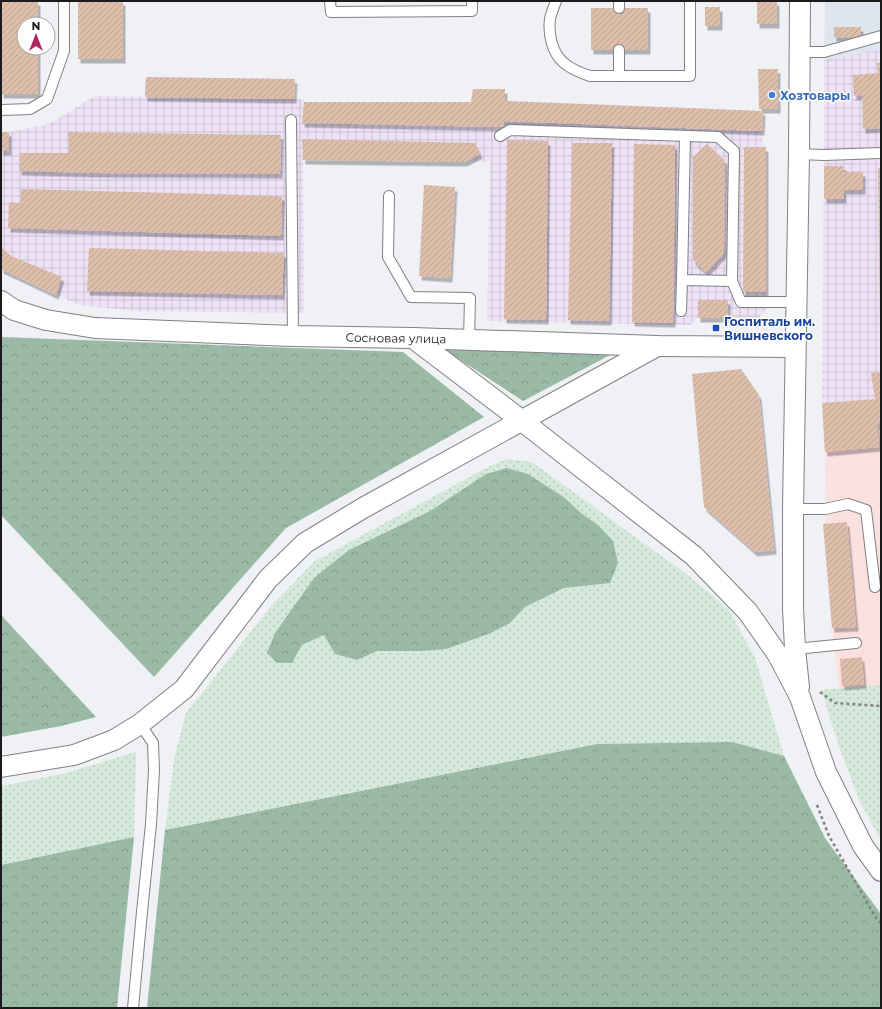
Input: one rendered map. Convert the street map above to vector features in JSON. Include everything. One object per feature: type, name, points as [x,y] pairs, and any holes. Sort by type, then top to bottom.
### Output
[{"type":"street","points":[[800,1],[793,509],[793,608],[795,648],[809,693],[826,772],[863,846],[881,871]]},
{"type":"street","name":"Сосновая улица","points":[[1,301],[14,310],[46,320],[95,328],[293,336],[413,338],[657,346],[796,347]]},
{"type":"street","points":[[413,338],[521,420],[694,556],[748,612],[778,655],[809,693]]},
{"type":"street","points":[[1,767],[74,755],[114,740],[140,724],[184,689],[268,579],[306,543],[363,508],[657,346]]},
{"type":"lane","points":[[1,110],[30,109],[47,98],[64,51],[64,1]]},
{"type":"lane","points":[[330,1],[330,12],[472,11],[472,1]]},
{"type":"lane","points":[[556,1],[550,20],[550,33],[553,46],[558,57],[565,64],[590,76],[690,76],[690,1]]},
{"type":"lane","points":[[799,52],[824,52],[881,36]]},
{"type":"lane","points":[[619,50],[619,76]]},
{"type":"lane","points":[[291,120],[293,336]]},
{"type":"lane","points":[[500,136],[510,130],[718,137],[734,152],[732,281],[741,302],[796,302]]},
{"type":"lane","points":[[681,311],[685,136]]},
{"type":"lane","points":[[799,154],[824,155],[881,153]]},
{"type":"lane","points":[[388,196],[388,257],[411,297],[470,298],[469,340]]},
{"type":"lane","points":[[682,280],[732,281]]},
{"type":"lane","points":[[793,509],[826,509],[848,504],[866,510],[875,587]]},
{"type":"lane","points":[[795,648],[856,642]]},
{"type":"lane","points":[[133,1008],[151,824],[154,770],[153,743],[140,724]]},
{"type":"path","points":[[809,693],[835,702],[881,706]]},
{"type":"shaded area","points":[[825,1],[881,1],[881,49],[824,60]]},
{"type":"shaded area","points":[[881,49],[881,425],[823,431],[824,60]]},
{"type":"shaded area","points":[[146,77],[295,79],[294,99],[304,100],[304,102],[471,102],[473,89],[505,89],[505,101],[763,111],[762,147],[766,147],[766,309],[759,318],[698,318],[690,325],[487,321],[490,162],[303,160],[304,313],[136,311],[79,305],[1,269],[1,132],[9,132],[49,124],[95,96],[145,97]]},
{"type":"shaded area","points":[[881,425],[881,685],[839,689],[823,524],[826,523],[825,452],[823,431]]},
{"type":"green space","points":[[1,337],[403,352],[484,417],[286,528],[154,677],[1,515]]},
{"type":"green space","points":[[439,346],[614,353],[523,401]]},
{"type":"green space","points":[[507,459],[532,462],[689,576],[729,610],[755,658],[784,756],[732,742],[597,744],[165,830],[174,759],[186,713],[272,605],[315,561],[488,467]],"holes":[[[486,474],[565,498],[581,513],[598,525],[610,583],[564,588],[525,607],[510,623],[491,633],[423,651],[377,651],[357,660],[335,654],[324,635],[302,645],[292,663],[331,564],[349,550],[430,511]]]},
{"type":"green space","points":[[507,468],[528,474],[565,498],[581,513],[598,525],[613,541],[618,563],[610,583],[564,588],[525,607],[510,623],[491,633],[446,649],[423,651],[377,651],[357,660],[335,654],[324,635],[302,645],[292,663],[277,663],[267,653],[275,633],[314,578],[349,550],[430,511],[486,474]]},
{"type":"green space","points":[[1,615],[96,717],[61,726],[1,737]]},
{"type":"green space","points":[[881,685],[881,840],[860,802],[840,749],[821,690]]},
{"type":"green space","points":[[732,742],[784,756],[825,838],[881,914],[881,1008],[147,1008],[165,830],[597,744]]},
{"type":"green space","points":[[136,752],[134,837],[1,865],[1,786],[62,774]]},
{"type":"green space","points":[[134,837],[117,1008],[1,1008],[1,865]]},
{"type":"building","points":[[1,1],[38,1],[38,16],[16,16],[16,56],[38,56],[38,94],[1,94]]},
{"type":"building","points":[[78,1],[123,1],[123,59],[78,59]]},
{"type":"building","points":[[757,1],[777,1],[777,24],[757,24]]},
{"type":"building","points":[[705,7],[720,7],[720,26],[705,26]]},
{"type":"building","points":[[591,8],[648,8],[648,50],[591,50]]},
{"type":"building","points":[[834,27],[861,27],[861,38],[834,37]]},
{"type":"building","points":[[877,63],[881,63],[881,128],[863,129],[862,95],[854,96],[853,75],[878,73]]},
{"type":"building","points":[[758,69],[778,69],[778,109],[759,109]]},
{"type":"building","points":[[146,77],[295,79],[294,99],[145,97]]},
{"type":"building","points":[[473,89],[505,89],[505,101],[763,111],[762,131],[504,121],[503,127],[302,123],[304,102],[471,102]]},
{"type":"building","points":[[1,132],[9,132],[9,151],[1,151]]},
{"type":"building","points":[[68,132],[281,135],[280,174],[19,171],[20,153],[69,153]]},
{"type":"building","points":[[302,139],[475,143],[480,154],[465,162],[303,160]]},
{"type":"building","points":[[507,140],[548,141],[546,320],[504,319]]},
{"type":"building","points":[[572,143],[612,143],[609,321],[568,320]]},
{"type":"building","points":[[634,144],[675,145],[673,323],[632,322]]},
{"type":"building","points":[[707,144],[725,161],[724,253],[706,273],[693,260],[693,157]]},
{"type":"building","points":[[744,147],[766,147],[766,292],[743,292]]},
{"type":"building","points":[[824,166],[844,166],[844,172],[863,172],[863,190],[844,190],[844,199],[824,199]]},
{"type":"building","points":[[878,168],[881,168],[881,327],[880,327]]},
{"type":"building","points":[[424,185],[455,187],[450,278],[419,276]]},
{"type":"building","points":[[21,189],[282,196],[281,236],[8,228],[9,202],[20,203]]},
{"type":"building","points":[[1,247],[11,256],[62,277],[56,295],[1,269]]},
{"type":"building","points":[[89,248],[284,253],[282,295],[87,291]]},
{"type":"building","points":[[698,300],[728,300],[728,318],[698,318]]},
{"type":"building","points":[[741,369],[759,395],[774,550],[755,552],[704,507],[692,374]]},
{"type":"building","points":[[881,372],[881,422],[879,422],[877,427],[879,447],[825,452],[822,403],[875,399],[871,373]]},
{"type":"building","points":[[847,522],[856,627],[832,628],[823,524]]},
{"type":"building","points":[[862,657],[864,684],[842,686],[840,659]]},
{"type":"place","name":"Хозтовары","points":[[772,95]]},
{"type":"place","name":"Госпиталь им. Вишневского","points":[[716,328]]}]
